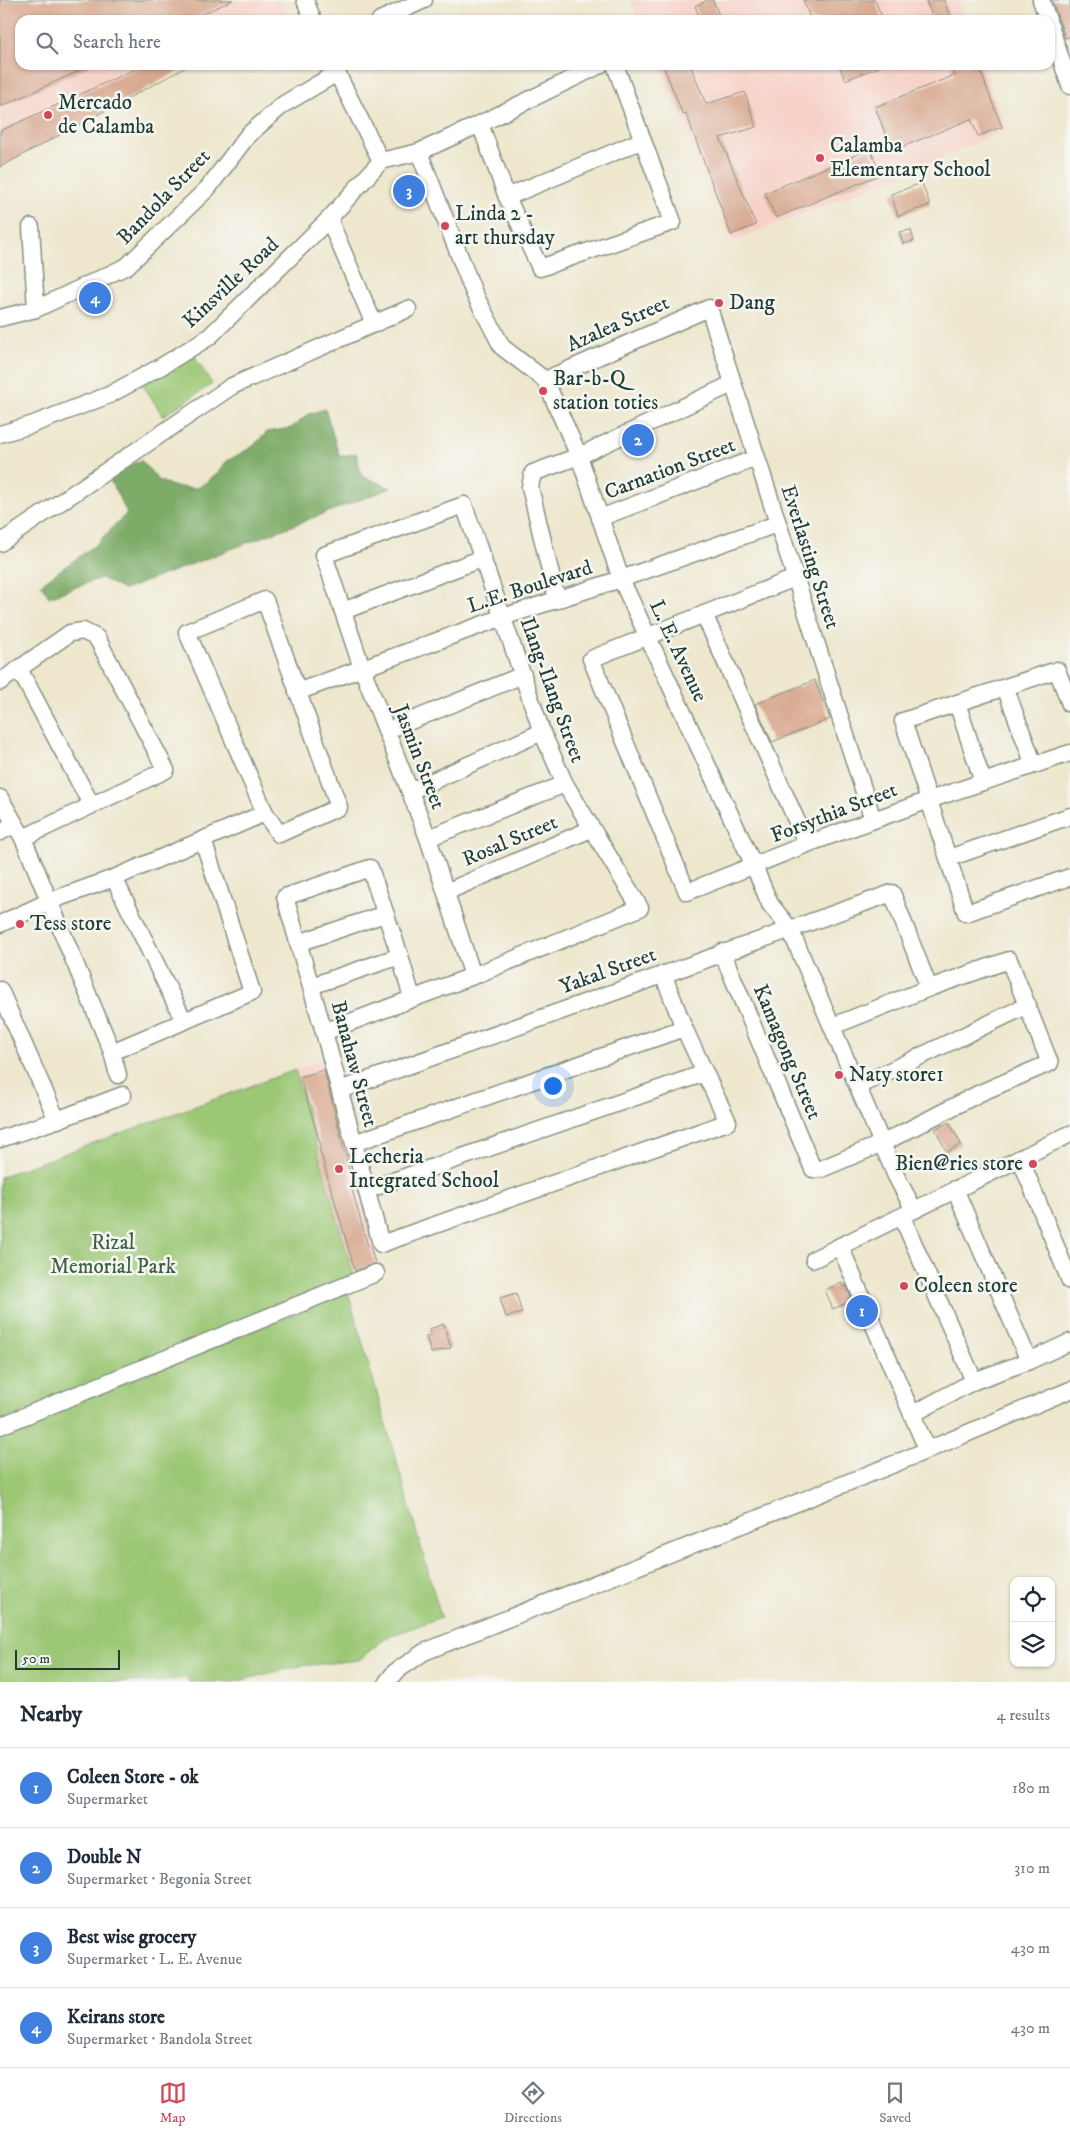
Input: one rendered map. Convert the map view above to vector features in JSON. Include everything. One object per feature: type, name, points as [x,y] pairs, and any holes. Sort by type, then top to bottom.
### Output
[{"type":"street","points":[[305,0],[311,15]]},
{"type":"street","points":[[391,15],[424,0]]},
{"type":"street","points":[[1041,0],[1046,15]]},
{"type":"street","points":[[1055,41],[1070,86]]},
{"type":"street","name":"Bandola Street","points":[[0,318],[36,308],[127,266],[208,188],[248,135],[284,104],[334,70]]},
{"type":"street","points":[[336,70],[381,161],[419,152],[590,70]]},
{"type":"street","points":[[480,124],[506,197],[540,268],[673,222],[617,70]]},
{"type":"street","points":[[506,197],[643,140]]},
{"type":"street","name":"L. E. Avenue","points":[[419,152],[474,293],[502,347],[544,380],[579,456],[621,579],[647,638],[770,904],[790,929],[883,1143],[908,1214],[974,1381]]},
{"type":"street","name":"Kinsville Road","points":[[0,434],[31,425],[110,395],[209,337],[329,219],[381,161]]},
{"type":"street","points":[[329,219],[374,324]]},
{"type":"street","points":[[32,227],[36,308]]},
{"type":"street","name":"Azalea Street","points":[[544,380],[709,308]]},
{"type":"street","name":"Everlasting Street","points":[[709,308],[873,820]]},
{"type":"street","points":[[0,542],[232,386],[408,309]]},
{"type":"street","points":[[557,600],[530,487],[532,473],[579,456],[732,384]]},
{"type":"street","name":"Carnation Street","points":[[600,518],[756,458]]},
{"type":"street","name":"Ilang-Ilang Street","points":[[324,555],[464,505],[542,732],[565,784],[640,908],[473,976]]},
{"type":"street","name":"L.E. Boulevard","points":[[297,692],[503,617],[621,579],[777,524]]},
{"type":"street","name":"Jasmin Street","points":[[324,555],[362,668],[428,838],[473,976]]},
{"type":"street","points":[[343,611],[483,558]]},
{"type":"street","points":[[647,638],[795,578]]},
{"type":"street","points":[[265,600],[339,807],[279,834],[265,813],[187,632],[265,600]]},
{"type":"street","points":[[704,614],[807,844]]},
{"type":"street","points":[[0,682],[70,633],[83,631],[98,638],[166,770],[91,804],[12,831]]},
{"type":"street","name":"Forsythia Street","points":[[647,638],[591,659],[687,892],[873,820],[1070,753]]},
{"type":"street","points":[[19,669],[91,804]]},
{"type":"street","points":[[1070,704],[1057,670],[903,721],[966,913],[1070,877]]},
{"type":"street","points":[[386,731],[523,675]]},
{"type":"street","points":[[1005,687],[1034,765]]},
{"type":"street","points":[[956,703],[983,782]]},
{"type":"street","points":[[410,791],[542,732]]},
{"type":"street","points":[[428,838],[565,784]]},
{"type":"street","points":[[0,798],[12,831],[50,901],[112,1052],[118,1075]]},
{"type":"street","points":[[0,924],[50,901],[114,878],[265,813]]},
{"type":"street","points":[[949,858],[1070,816]]},
{"type":"street","name":"Rosal Street","points":[[446,892],[591,829]]},
{"type":"street","points":[[112,1052],[252,992],[203,840]]},
{"type":"street","name":"Banahaw Street","points":[[385,914],[370,868],[285,897],[324,1032],[381,1244],[728,1122],[705,1073]]},
{"type":"street","points":[[114,878],[184,1021]]},
{"type":"street","name":"Yakal Street","points":[[340,1090],[722,952],[892,893],[929,988]]},
{"type":"street","points":[[298,943],[385,914],[412,998]]},
{"type":"street","name":"Kamagong Street","points":[[722,952],[813,1169],[821,1168],[883,1143]]},
{"type":"street","points":[[311,986],[400,956]]},
{"type":"street","points":[[833,1026],[929,988],[1009,960],[1050,1063],[980,1093],[883,1143]]},
{"type":"street","points":[[367,1190],[705,1073],[684,1028],[663,974]]},
{"type":"street","points":[[324,1032],[473,976]]},
{"type":"street","points":[[0,990],[57,1120]]},
{"type":"street","points":[[858,1086],[1028,1005]]},
{"type":"street","points":[[354,1143],[684,1028]]},
{"type":"street","points":[[0,1139],[123,1095]]},
{"type":"street","points":[[814,1259],[1070,1134]]},
{"type":"street","points":[[1020,1158],[1070,1280]]},
{"type":"street","points":[[955,1189],[1029,1361]]},
{"type":"street","points":[[840,1246],[923,1440]]},
{"type":"street","points":[[0,1426],[376,1273]]},
{"type":"street","points":[[913,1414],[974,1381],[1029,1361],[1070,1342]]},
{"type":"street","points":[[387,1682],[395,1672],[424,1652],[890,1466],[1070,1390]]},
{"type":"shaded area","name":"Mercado de Calamba","points":[[0,0],[280,0],[286,14],[284,15],[15,15],[15,70],[181,70],[0,167]]},
{"type":"shaded area","points":[[630,0],[958,0],[963,15],[637,15]]},
{"type":"shaded area","name":"Calamba Elementary School","points":[[660,70],[984,70],[1007,130],[877,185],[733,241]]},
{"type":"shaded area","name":"Lecheria Integrated School","points":[[327,1057],[380,1268],[354,1277],[295,1070]]},
{"type":"green space","points":[[193,354],[212,384],[163,416],[143,385]]},
{"type":"green space","points":[[325,409],[340,457],[356,453],[362,476],[391,488],[124,590],[101,578],[49,597],[41,584],[94,546],[127,513],[110,480],[114,473],[141,460],[158,480],[175,487],[198,488],[216,475],[227,461],[252,447],[267,432],[291,428],[309,414]]},
{"type":"green space","name":"Rizal Memorial Park","points":[[295,1070],[354,1277],[0,1422],[0,1177]]},
{"type":"green space","points":[[348,1292],[441,1617],[385,1638],[359,1660],[300,1666],[233,1682],[188,1682],[186,1677],[162,1682],[0,1682],[0,1434]]},
{"type":"building","points":[[0,0],[233,0],[200,15],[15,15],[15,70],[81,70],[0,107]]},
{"type":"building","points":[[708,0],[713,0],[719,15],[699,15],[695,6]]},
{"type":"building","points":[[803,0],[875,0],[881,15],[809,15]]},
{"type":"building","points":[[926,0],[944,0],[949,15],[931,15]]},
{"type":"building","points":[[1052,0],[1070,0],[1070,36],[1065,38]]},
{"type":"building","points":[[133,70],[181,70],[0,167],[0,131]]},
{"type":"building","points":[[665,70],[692,70],[706,104],[745,92],[756,127],[720,138],[756,225],[731,235],[686,113],[683,115]]},
{"type":"building","points":[[841,70],[871,70],[845,80]]},
{"type":"building","points":[[953,70],[980,70],[1002,127],[978,136],[971,119],[892,151],[875,107],[955,75]]},
{"type":"building","points":[[870,149],[881,174],[776,218],[765,193]]},
{"type":"building","points":[[922,183],[930,205],[898,216],[891,194]]},
{"type":"building","points":[[911,230],[914,241],[903,244],[899,232]]},
{"type":"building","points":[[815,680],[830,719],[772,742],[755,704]]},
{"type":"building","name":"Lecheria Integrated School","points":[[324,1070],[352,1182],[350,1183],[368,1246],[370,1246],[375,1263],[355,1271],[300,1077]]},
{"type":"building","points":[[949,1122],[961,1144],[947,1152],[935,1129]]},
{"type":"building","points":[[842,1283],[843,1287],[846,1286],[851,1297],[848,1298],[850,1302],[833,1309],[825,1290]]},
{"type":"building","points":[[516,1293],[522,1313],[506,1317],[500,1298]]},
{"type":"building","points":[[444,1324],[451,1348],[431,1353],[426,1336],[431,1335],[429,1329]]},
{"type":"place","name":"Mercado de Calamba","points":[[48,115]]},
{"type":"place","name":"Calamba Elementary School","points":[[820,158]]},
{"type":"place","name":"Best wise grocery","points":[[409,191]]},
{"type":"place","name":"Linda 2 - art thursday","points":[[445,226]]},
{"type":"place","name":"Keirans store","points":[[95,298]]},
{"type":"place","name":"Dang","points":[[719,303]]},
{"type":"place","name":"Bar-b-Q station toties","points":[[543,391]]},
{"type":"place","name":"Double N","points":[[638,440]]},
{"type":"place","name":"Tess store","points":[[20,924]]},
{"type":"place","name":"Naty store1","points":[[839,1075]]},
{"type":"place","name":"Bien@ries store","points":[[1033,1164]]},
{"type":"place","name":"Lecheria Integrated School","points":[[339,1169]]},
{"type":"place","name":"Coleen store","points":[[904,1286]]},
{"type":"place","name":"Coleen Store - ok","points":[[862,1311]]}]
